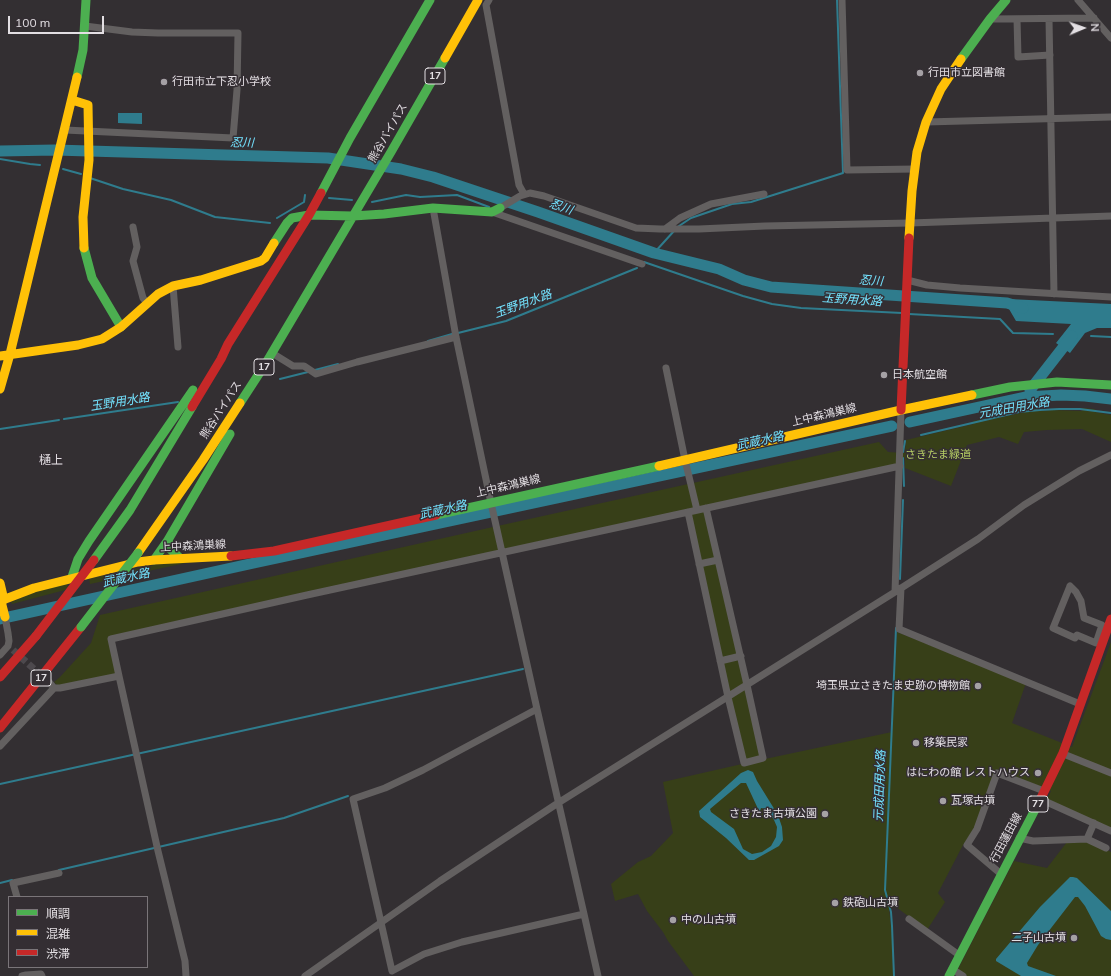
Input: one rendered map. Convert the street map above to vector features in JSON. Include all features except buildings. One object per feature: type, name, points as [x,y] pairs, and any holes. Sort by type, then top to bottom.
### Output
[{"type":"main road","points":[[0,389],[10,354],[72,100],[83,50],[86,0]]},
{"type":"main road","points":[[0,677],[36,636],[130,510],[221,359],[228,344],[309,216],[350,138],[430,0]]},
{"type":"main road","name":"熊谷バイパス","points":[[0,728],[81,628],[138,553],[203,460],[272,353],[392,152],[478,0]]},
{"type":"main road","points":[[901,414],[910,223],[917,152],[926,122],[941,89],[957,64],[1006,0]]},
{"type":"main road","points":[[72,100],[88,105],[89,160],[82,217],[83,246],[92,278],[121,327]]},
{"type":"main road","points":[[0,356],[102,339],[121,327],[158,294],[173,286],[201,280],[261,261],[265,258],[287,223],[292,218],[309,216],[384,214],[433,208],[492,212],[500,208]]},
{"type":"main road","points":[[72,577],[78,559],[90,541],[216,356],[228,344]]},
{"type":"main road","name":"17","points":[[154,560],[168,540],[259,385],[266,363]]},
{"type":"main road","name":"上中森鴻巣線","points":[[2,601],[43,585],[72,577],[154,560],[244,555],[274,551],[686,462],[901,414],[1022,385],[1047,382],[1111,385]]},
{"type":"main road","points":[[168,540],[170,549],[180,558]]},
{"type":"main road","points":[[0,583],[5,617]]},
{"type":"main road","name":"行田蓮田線","points":[[950,972],[1063,753],[1111,619]]},
{"type":"street","points":[[489,0],[486,5],[522,195]]},
{"type":"street","points":[[842,0],[847,170],[915,169]]},
{"type":"street","points":[[1078,0],[1111,38]]},
{"type":"street","points":[[990,19],[1094,18]]},
{"type":"street","points":[[1017,19],[1018,57],[1050,55]]},
{"type":"street","points":[[1049,19],[1054,294]]},
{"type":"street","points":[[65,130],[88,134],[233,138],[237,90],[238,33],[132,32],[85,26]]},
{"type":"street","points":[[926,122],[1111,117]]},
{"type":"street","points":[[500,208],[522,195],[530,193],[544,196],[636,228],[665,229],[1111,216]]},
{"type":"street","points":[[665,229],[680,218],[711,204],[764,194]]},
{"type":"street","points":[[433,208],[456,337],[491,505],[598,976]]},
{"type":"street","points":[[492,212],[642,264]]},
{"type":"street","points":[[133,227],[137,247],[133,261],[143,298],[147,303]]},
{"type":"street","points":[[907,282],[960,288],[1111,297]]},
{"type":"street","points":[[173,286],[178,346]]},
{"type":"street","points":[[272,353],[293,366],[304,366],[316,374],[456,337]]},
{"type":"street","points":[[666,368],[697,510]]},
{"type":"street","points":[[901,414],[898,590],[899,629],[1080,704]]},
{"type":"street","points":[[305,976],[440,881],[558,803],[978,539],[1024,505],[1079,471],[1111,455]]},
{"type":"street","points":[[186,976],[185,961],[156,843],[110,639],[900,466]]},
{"type":"street","points":[[688,512],[728,697],[744,762],[763,758],[741,656],[706,508]]},
{"type":"street","points":[[699,564],[718,560]]},
{"type":"street","points":[[1070,586],[1081,601],[1084,618],[1102,625],[1096,643],[1077,635],[1075,638],[1053,628],[1070,586]]},
{"type":"street","points":[[0,655],[10,648],[5,617]]},
{"type":"street","points":[[720,661],[741,656]]},
{"type":"street","points":[[0,746],[52,685],[60,688],[119,676]]},
{"type":"street","points":[[537,709],[423,770],[385,788],[353,799],[381,923],[389,974],[424,954],[462,942],[584,914]]},
{"type":"street","points":[[1066,755],[1111,773]]},
{"type":"street","points":[[1001,874],[967,845],[976,829],[998,773],[1111,831]]},
{"type":"street","points":[[1087,839],[1094,823]]},
{"type":"street","points":[[1019,838],[1033,841],[1087,839],[1106,848]]},
{"type":"street","points":[[17,896],[13,883],[59,873]]},
{"type":"street","points":[[909,919],[959,955]]},
{"type":"street","points":[[22,976],[41,972]]},
{"type":"street","points":[[950,972],[963,976]]},
{"type":"green space","name":"さきたま古墳公園","points":[[1082,408],[1095,409],[1095,412],[1111,415],[1111,442],[1082,429],[1024,432],[1018,444],[999,437],[967,445],[951,486],[905,468],[905,458],[896,458],[896,464],[708,505],[765,759],[892,732],[897,632],[1026,683],[1012,723],[1072,747],[1111,642],[1111,829],[1047,799],[1051,791],[997,769],[975,829],[963,845],[938,893],[945,902],[927,930],[896,907],[889,909],[892,935],[893,976],[694,976],[647,911],[638,894],[615,901],[611,884],[638,862],[651,856],[673,833],[663,782],[742,764],[685,511],[110,637],[116,674],[58,686],[54,682],[91,643],[100,615],[879,442],[888,452],[905,453],[906,440],[973,424],[973,421],[982,419],[983,421],[1021,413],[1021,411],[1038,409],[1039,411],[1082,411]]},
{"type":"green space","points":[[198,562],[186,563],[134,574],[135,569],[164,563]]},
{"type":"green space","points":[[113,573],[113,579],[90,584],[89,579]]},
{"type":"green space","points":[[67,584],[68,587],[65,590],[12,604],[11,602],[38,591]]},
{"type":"green space","points":[[1088,841],[1111,852],[1111,976],[967,976],[962,973],[958,969],[1014,861],[1047,868],[1067,842]]},
{"type":"water","points":[[118,113],[142,113],[142,124],[118,123]]},
{"type":"water","points":[[1009,299],[1111,304],[1111,328],[1097,328],[1085,333],[1070,353],[1056,343],[1071,324],[1016,321],[1009,309]]},
{"type":"water","points":[[748,770],[753,772],[778,815],[782,827],[783,840],[779,846],[754,860],[749,860],[726,838],[700,817],[699,811],[741,773]],"holes":[[[741,783],[746,783],[759,811],[761,808],[771,810],[770,814],[777,827],[776,837],[771,846],[762,852],[752,854],[743,849],[734,829],[711,812],[710,809]]]},
{"type":"water","points":[[1070,877],[1077,878],[1111,911],[1111,940],[1101,936],[1085,906],[1078,897],[1075,897],[1038,945],[1027,963],[1028,966],[1056,976],[1021,976],[996,961],[996,959],[1040,907]]},
{"type":"waterway","points":[[679,226],[691,218],[732,204],[751,202],[843,173],[837,0]]},
{"type":"waterway","name":"忍川","points":[[0,151],[55,150],[328,158],[401,169],[433,177],[654,253],[719,269],[744,280],[771,287],[1007,303],[1023,308]]},
{"type":"waterway","points":[[0,159],[40,165]]},
{"type":"waterway","points":[[63,169],[81,174]]},
{"type":"waterway","points":[[90,178],[123,189],[171,200],[215,217],[270,223]]},
{"type":"waterway","points":[[277,218],[304,202],[305,195]]},
{"type":"waterway","points":[[372,202],[406,195],[420,197],[457,195],[489,207]]},
{"type":"waterway","points":[[329,198],[352,200]]},
{"type":"waterway","points":[[654,253],[674,231]]},
{"type":"waterway","name":"玉野用水路","points":[[644,262],[743,296],[772,304],[801,308],[902,313]]},
{"type":"waterway","name":"玉野用水路","points":[[458,333],[506,321],[637,268]]},
{"type":"waterway","name":"玉野用水路","points":[[909,314],[1000,319],[1013,333],[1053,334]]},
{"type":"waterway","name":"玉野用水路","points":[[428,341],[452,334]]},
{"type":"waterway","points":[[1030,390],[1072,336]]},
{"type":"waterway","name":"玉野用水路","points":[[1091,336],[1111,337]]},
{"type":"waterway","name":"玉野用水路","points":[[315,370],[338,364]]},
{"type":"waterway","name":"玉野用水路","points":[[280,379],[308,372]]},
{"type":"waterway","name":"武蔵水路","points":[[910,422],[1025,397],[1061,395],[1111,399]]},
{"type":"waterway","name":"玉野用水路","points":[[64,419],[178,402]]},
{"type":"waterway","name":"元成田用水路","points":[[921,435],[1019,412],[1080,409],[1111,413]]},
{"type":"waterway","name":"玉野用水路","points":[[0,429],[59,420]]},
{"type":"waterway","name":"武蔵水路","points":[[0,619],[892,426]]},
{"type":"waterway","name":"元成田用水路","points":[[903,452],[905,441]]},
{"type":"waterway","name":"元成田用水路","points":[[903,458],[904,486]]},
{"type":"waterway","name":"元成田用水路","points":[[900,579],[903,500]]},
{"type":"waterway","name":"元成田用水路","points":[[894,976],[891,912],[885,890],[896,628]]},
{"type":"waterway","points":[[0,784],[523,669]]},
{"type":"waterway","points":[[59,870],[284,818],[348,796]]},
{"type":"waterway","points":[[0,883],[12,880]]},
{"type":"tunnel","points":[[13,650],[43,677]]},
{"type":"traffic: fast","points":[[77,77],[83,50],[86,0]]},
{"type":"traffic: fast","points":[[321,193],[350,138],[430,0]]},
{"type":"traffic: fast","points":[[961,59],[1006,0]]},
{"type":"traffic: fast","points":[[240,403],[266,363],[445,58]]},
{"type":"traffic: fast","points":[[274,243],[292,218],[309,215],[353,216],[433,208],[492,212],[500,208]]},
{"type":"traffic: fast","points":[[84,248],[92,278],[121,327]]},
{"type":"traffic: fast","points":[[972,395],[1010,387],[1057,382],[1111,385]]},
{"type":"traffic: fast","points":[[72,577],[78,559],[89,541],[193,390]]},
{"type":"traffic: fast","points":[[94,560],[130,510],[192,407]]},
{"type":"traffic: fast","points":[[154,560],[168,540],[230,434]]},
{"type":"traffic: fast","points":[[436,515],[659,466]]},
{"type":"traffic: fast","points":[[168,540],[170,549],[180,558]]},
{"type":"traffic: fast","points":[[81,627],[138,553]]},
{"type":"traffic: fast","points":[[949,976],[1041,798]]},
{"type":"traffic: slow","points":[[445,58],[478,0]]},
{"type":"traffic: slow","points":[[909,238],[912,191],[917,152],[926,122],[941,89],[961,59]]},
{"type":"traffic: slow","points":[[0,389],[10,354],[77,77]]},
{"type":"traffic: slow","points":[[72,100],[88,105],[89,160],[83,217],[84,248]]},
{"type":"traffic: slow","points":[[0,356],[78,345],[102,339],[121,327],[158,294],[173,286],[201,280],[261,261],[265,258],[274,243]]},
{"type":"traffic: slow","points":[[659,466],[972,395]]},
{"type":"traffic: slow","points":[[138,553],[203,460],[240,403]]},
{"type":"traffic: slow","points":[[0,601],[34,588],[138,562],[231,556]]},
{"type":"traffic: slow","points":[[0,583],[4,600]]},
{"type":"traffic: slow","points":[[1,601],[5,617]]},
{"type":"traffic: jam","points":[[192,407],[221,359],[228,344],[309,215],[321,193]]},
{"type":"traffic: jam","points":[[901,410],[909,238]]},
{"type":"traffic: jam","points":[[231,556],[274,551],[436,515]]},
{"type":"traffic: jam","points":[[36,636],[94,560]]},
{"type":"traffic: jam","points":[[1041,798],[1063,753],[1111,619]]},
{"type":"traffic: jam","points":[[0,728],[81,627]]},
{"type":"traffic: jam","points":[[0,677],[36,636]]},
{"type":"place","name":"行田市立図書館","points":[[920,73]]},
{"type":"place","name":"行田市立下忍小学校","points":[[164,82]]},
{"type":"place","name":"日本航空館","points":[[884,375]]},
{"type":"place","name":"埼玉県立さきたま史跡の博物館","points":[[978,686]]},
{"type":"place","name":"移築民家","points":[[916,743]]},
{"type":"place","name":"はにわの館 レストハウス","points":[[1038,773]]},
{"type":"place","name":"瓦塚古墳","points":[[943,801]]},
{"type":"place","name":"さきたま古墳公園","points":[[825,814]]},
{"type":"place","name":"鉄砲山古墳","points":[[835,903]]},
{"type":"place","name":"中の山古墳","points":[[673,920]]},
{"type":"place","name":"二子山古墳","points":[[1074,938]]},
{"type":"district","name":"樋上","points":[[51,460]]},
{"type":"park label","name":"さきたま緑道","points":[[938,455]]}]
